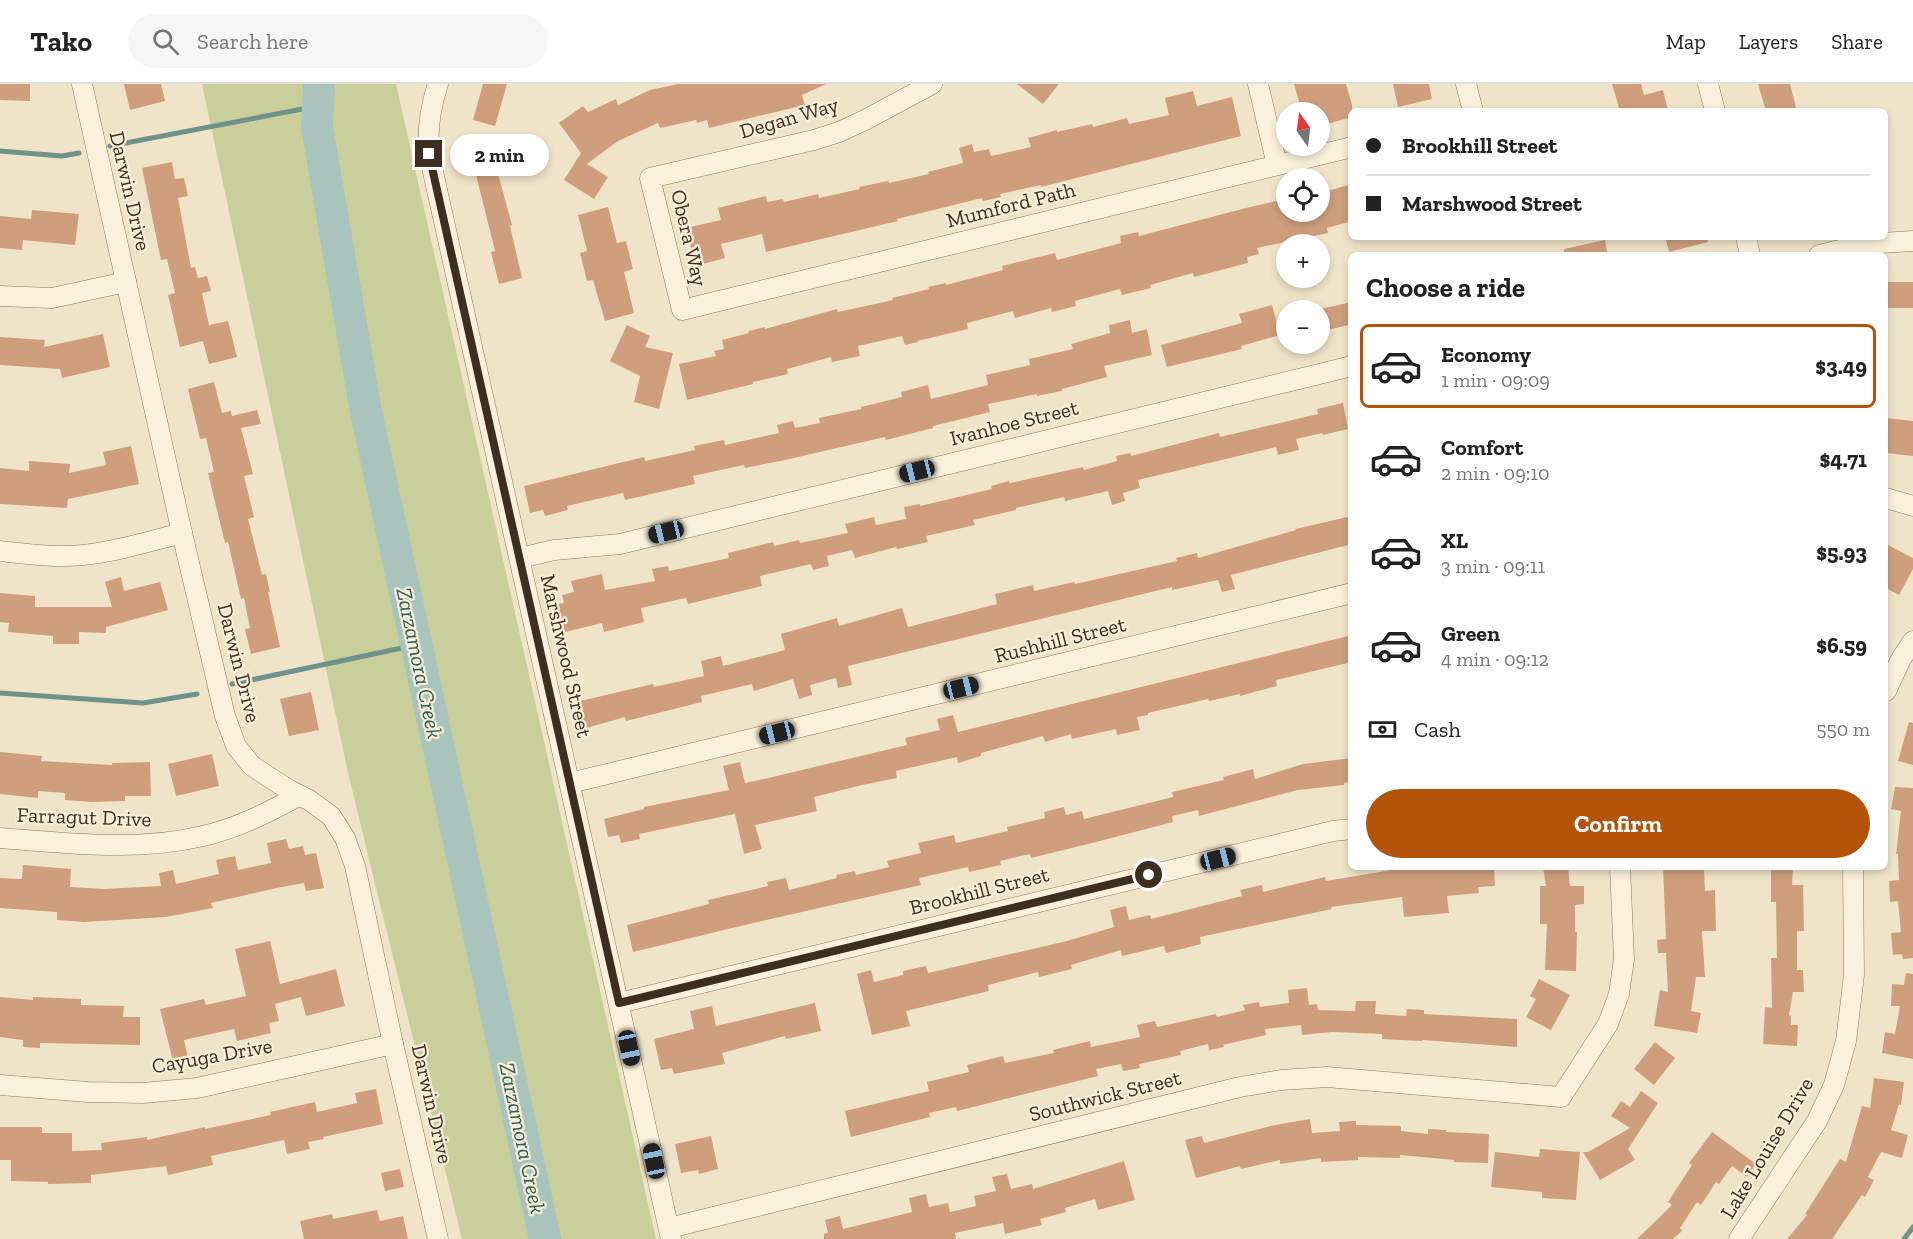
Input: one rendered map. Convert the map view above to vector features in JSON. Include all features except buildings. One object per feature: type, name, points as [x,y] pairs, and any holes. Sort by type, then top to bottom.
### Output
[{"type":"street","name":"Darwin Drive","points":[[82,84],[225,716],[236,746],[252,766],[331,816],[345,838],[355,866],[438,1239]]},
{"type":"street","name":"Marshwood Street","points":[[438,84],[431,105],[429,154],[670,1234]]},
{"type":"street","name":"Degan Way","points":[[650,178],[823,137],[865,120],[932,84]]},
{"type":"street","points":[[1258,84],[1277,165]]},
{"type":"street","points":[[1467,84],[1472,108]]},
{"type":"street","points":[[1708,84],[1714,108]]},
{"type":"street","name":"Mumford Path","points":[[682,310],[1348,148]]},
{"type":"street","name":"Obera Way","points":[[650,178],[682,310]]},
{"type":"street","points":[[1832,252],[1865,244],[1913,241]]},
{"type":"street","points":[[0,296],[52,298],[126,282]]},
{"type":"street","name":"Ivanhoe Street","points":[[520,558],[554,550],[632,541],[1348,367]]},
{"type":"street","points":[[1888,499],[1913,506]]},
{"type":"street","points":[[0,551],[60,556],[83,555],[106,552],[182,533]]},
{"type":"street","name":"Rushhill Street","points":[[570,783],[1348,594]]},
{"type":"street","points":[[1888,687],[1901,659],[1913,641]]},
{"type":"street","name":"Farragut Drive","points":[[0,838],[136,846],[170,843],[236,826],[268,813],[300,795]]},
{"type":"street","name":"Brookhill Street","points":[[619,1003],[1333,831],[1348,829]]},
{"type":"street","name":"Southwick Street","points":[[670,1234],[1240,1087],[1281,1080],[1327,1077],[1561,1097],[1608,1024],[1619,994],[1624,960],[1620,870]]},
{"type":"street","name":"Lake Louise Drive","points":[[1739,1239],[1811,1129],[1834,1085],[1846,1041],[1854,975],[1853,870]]},
{"type":"street","name":"Cayuga Drive","points":[[0,1085],[88,1092],[143,1093],[197,1088],[393,1044]]},
{"type":"green space","points":[[202,84],[396,84],[656,1239],[462,1239],[348,773]]},
{"type":"waterway","name":"Zarzamora Creek","points":[[319,84],[317,127],[366,412],[545,1239]]},
{"type":"waterway","points":[[110,146],[318,106]]},
{"type":"waterway","points":[[0,151],[62,156],[79,153]]},
{"type":"waterway","points":[[232,684],[416,645]]},
{"type":"waterway","points":[[0,693],[143,703],[197,694]]},
{"type":"waterway","points":[[1904,1239],[1913,1227]]},
{"type":"route","points":[[429,154],[619,1003],[1149,875]]}]
